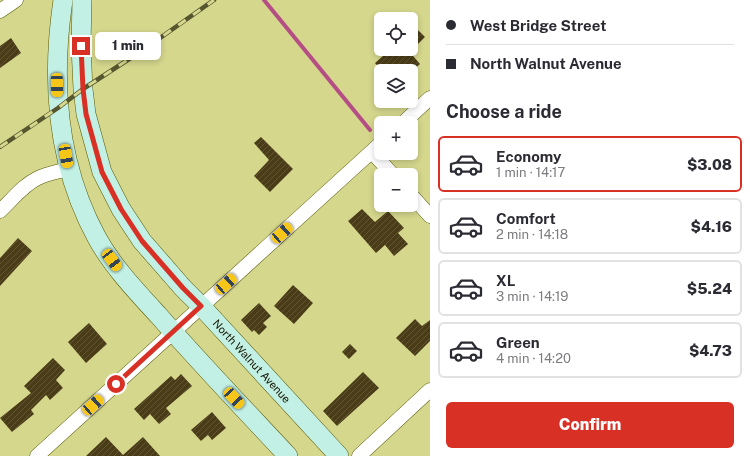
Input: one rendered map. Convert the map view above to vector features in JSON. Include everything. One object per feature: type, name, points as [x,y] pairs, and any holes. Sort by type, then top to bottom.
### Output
[{"type":"main road","points":[[63,0],[57,58],[57,94],[68,169],[88,222],[105,252],[131,285],[288,456]]},
{"type":"main road","name":"North Walnut Avenue","points":[[82,0],[81,46],[86,114],[102,172],[121,209],[142,241],[183,288],[339,456]]},
{"type":"street","points":[[0,11],[16,0]]},
{"type":"street","points":[[411,116],[430,98]]},
{"type":"street","points":[[37,456],[374,150]]},
{"type":"street","points":[[0,211],[28,184],[36,179],[68,169]]},
{"type":"street","points":[[418,203],[430,216]]},
{"type":"street","points":[[359,456],[430,390]]},
{"type":"building","points":[[418,30],[425,37],[418,44]]},
{"type":"building","points":[[11,38],[21,53],[0,68],[0,46]]},
{"type":"building","points":[[383,56],[413,56],[420,64],[418,66],[418,64],[375,63]]},
{"type":"building","points":[[261,137],[293,169],[270,192],[254,176],[269,160],[254,143]]},
{"type":"building","points":[[362,209],[375,222],[387,212],[389,212],[404,228],[398,233],[408,244],[394,256],[385,245],[376,253],[348,221]]},
{"type":"building","points":[[18,238],[32,251],[0,286],[0,258]]},
{"type":"building","points":[[293,285],[313,303],[294,324],[274,306]]},
{"type":"building","points":[[259,303],[271,316],[263,323],[267,327],[259,335],[254,330],[252,332],[241,320]]},
{"type":"building","points":[[415,319],[422,326],[430,320],[430,341],[415,356],[396,338]]},
{"type":"building","points":[[89,323],[107,344],[86,363],[68,342]]},
{"type":"building","points":[[350,344],[357,351],[349,359],[342,352]]},
{"type":"building","points":[[53,358],[65,370],[56,380],[63,388],[50,400],[46,395],[31,410],[34,414],[12,432],[0,418],[31,393],[24,386]]},
{"type":"building","points":[[363,372],[379,388],[337,426],[323,411]]},
{"type":"building","points":[[181,374],[192,386],[166,408],[171,414],[159,424],[150,414],[144,420],[134,409],[171,376],[175,380]]},
{"type":"building","points":[[212,412],[226,428],[212,440],[208,435],[201,441],[191,430]]},
{"type":"building","points":[[106,437],[123,455],[143,437],[160,456],[86,456]]},
{"type":"waterway","points":[[264,0],[370,130]]},
{"type":"railway","points":[[0,147],[214,0]]},
{"type":"route","points":[[81,46],[86,114],[102,172],[121,209],[142,241],[183,288],[201,306],[116,384]]}]
